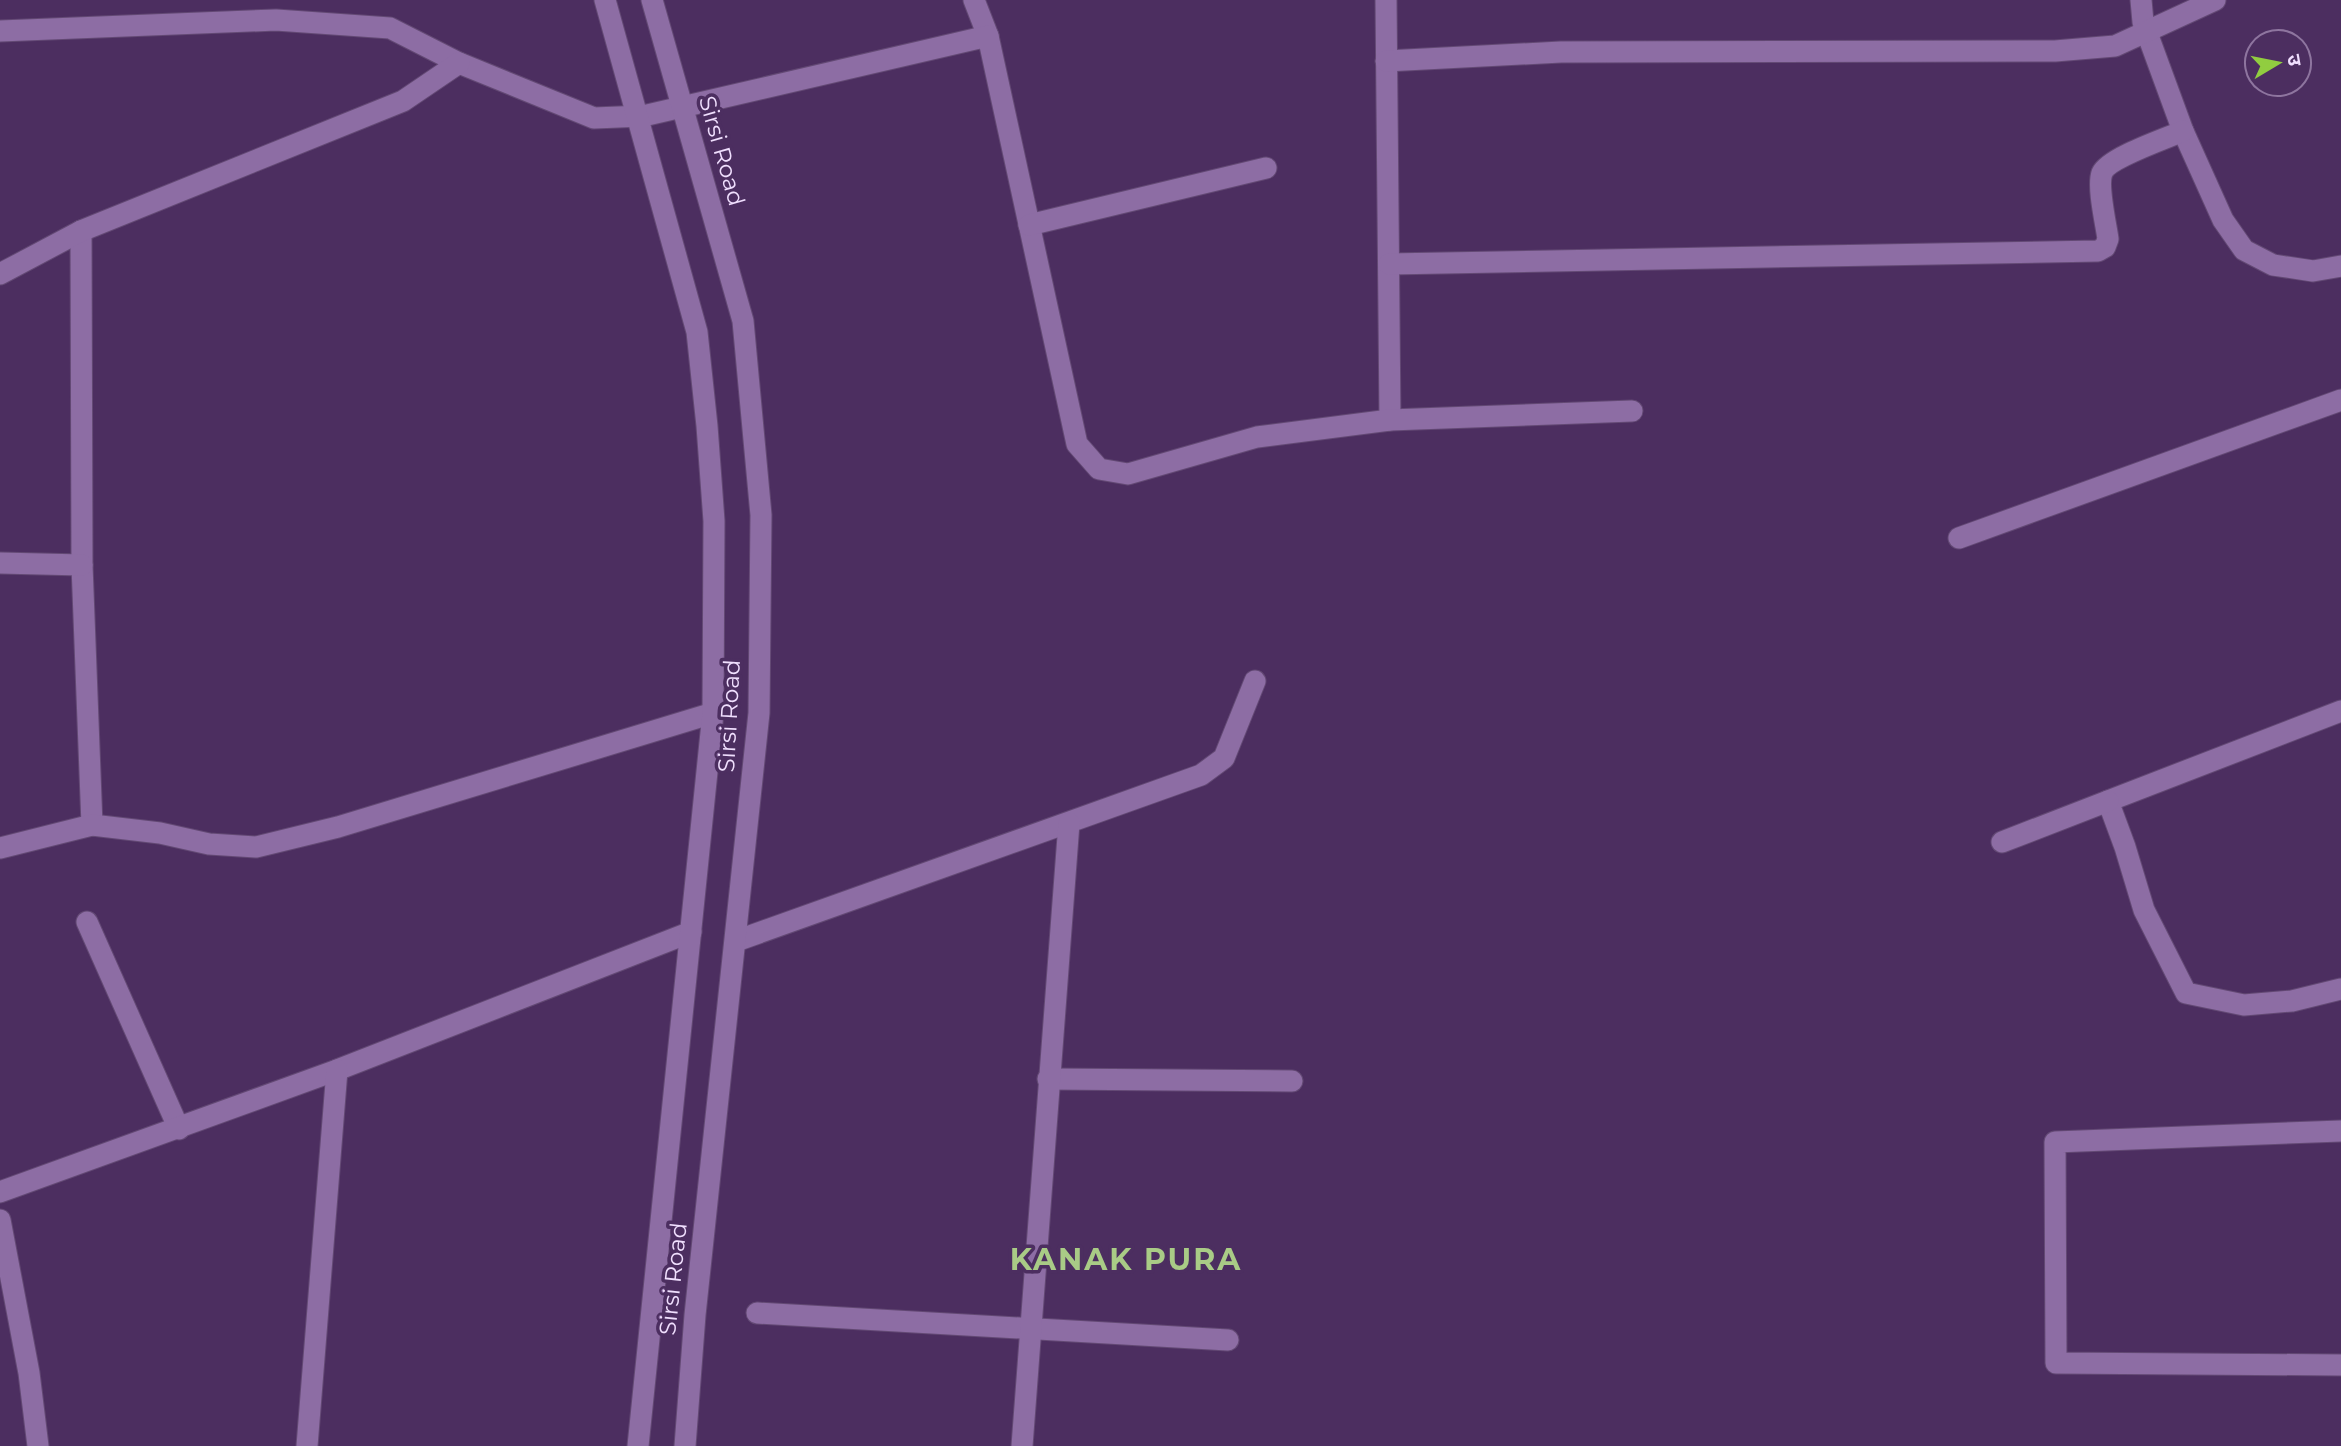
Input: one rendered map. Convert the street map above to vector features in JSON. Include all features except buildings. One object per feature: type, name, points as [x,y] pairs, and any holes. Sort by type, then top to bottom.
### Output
[{"type":"street","name":"Sirsi Road","points":[[605,0],[697,332],[714,521],[713,713],[638,1446]]},
{"type":"street","name":"Sirsi Road","points":[[652,0],[743,321],[761,515],[759,713],[695,1315],[685,1446]]},
{"type":"street","points":[[974,0],[988,36],[1077,444],[1099,469],[1128,474],[1257,437],[1390,420],[1632,411]]},
{"type":"street","points":[[1386,0],[1390,420]]},
{"type":"street","points":[[2141,0],[2143,22],[2183,131],[2223,220],[2244,250],[2273,265],[2313,271],[2341,266]]},
{"type":"street","points":[[1386,61],[1561,52],[2055,51],[2115,46],[2215,0]]},
{"type":"street","points":[[0,32],[276,20],[390,28],[459,63],[594,118],[637,116],[682,107],[988,36]]},
{"type":"street","points":[[0,274],[81,231],[403,101],[459,63]]},
{"type":"street","points":[[1389,264],[2098,251],[2105,247],[2108,239],[2101,187],[2102,173],[2111,163],[2183,131]]},
{"type":"street","points":[[1029,225],[1266,168]]},
{"type":"street","points":[[81,231],[82,565],[92,825]]},
{"type":"street","points":[[1959,538],[2341,400]]},
{"type":"street","points":[[0,563],[82,565]]},
{"type":"street","points":[[736,941],[1201,775],[1224,758],[1255,681]]},
{"type":"street","points":[[2002,842],[2341,711]]},
{"type":"street","points":[[0,848],[92,825],[160,833],[209,844],[256,847],[338,827],[713,713]]},
{"type":"street","points":[[2108,801],[2144,910],[2186,993],[2244,1005],[2292,1001],[2341,989]]},
{"type":"street","points":[[1022,1446],[1069,823]]},
{"type":"street","points":[[88,922],[179,1129]]},
{"type":"street","points":[[0,1192],[337,1070],[691,932]]},
{"type":"street","points":[[307,1446],[337,1070]]},
{"type":"street","points":[[1048,1079],[1292,1081]]},
{"type":"street","points":[[2341,1131],[2054,1142],[2056,1363],[2341,1365]]},
{"type":"street","points":[[0,1220],[29,1373],[38,1446]]},
{"type":"street","points":[[757,1313],[1228,1340]]},
{"type":"district","name":"KANAK PURA","points":[[1126,1259]]}]
